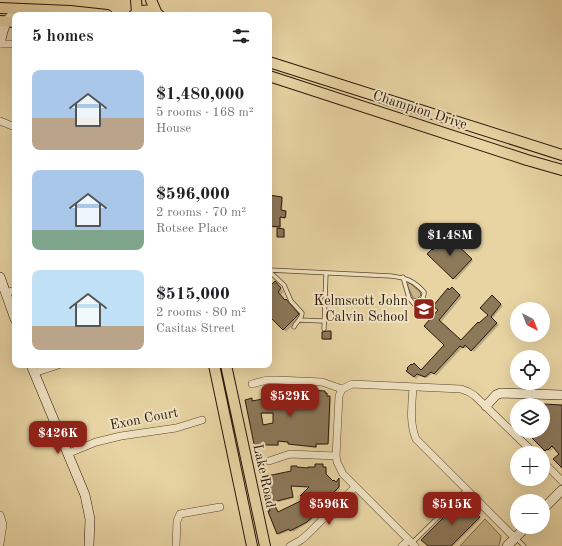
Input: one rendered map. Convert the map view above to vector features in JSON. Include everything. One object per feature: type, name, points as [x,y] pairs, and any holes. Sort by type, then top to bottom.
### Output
[{"type":"main road","points":[[135,12],[136,0]]},
{"type":"main road","points":[[151,0],[157,12]]},
{"type":"main road","points":[[0,8],[79,12]]},
{"type":"main road","points":[[140,12],[146,10],[152,12]]},
{"type":"main road","name":"Champion Drive","points":[[272,63],[562,155]]},
{"type":"main road","name":"Champion Drive","points":[[272,77],[562,170]]},
{"type":"main road","name":"Lake Road","points":[[215,368],[252,546]]},
{"type":"main road","name":"Lake Road","points":[[227,368],[265,546]]},
{"type":"street","points":[[17,12],[25,9]]},
{"type":"street","points":[[0,12],[7,22],[0,44],[12,44]]},
{"type":"street","points":[[0,121],[12,126]]},
{"type":"street","points":[[0,277],[12,310]]},
{"type":"street","points":[[6,293],[12,291]]},
{"type":"street","points":[[33,369],[81,482],[88,505],[90,525],[89,546]]},
{"type":"street","points":[[252,384],[272,380],[315,382],[328,383],[342,389]]},
{"type":"street","points":[[402,546],[412,543],[355,487],[343,474],[337,462],[336,456],[340,396],[342,389],[352,384],[461,389],[474,395],[527,446]]},
{"type":"street","points":[[413,387],[411,421],[416,439],[515,538]]},
{"type":"street","points":[[486,406],[496,395],[502,393],[562,395]]},
{"type":"street","name":"Exon Court","points":[[69,453],[96,442],[121,436],[176,428],[202,420]]},
{"type":"street","points":[[269,461],[290,454],[336,456]]},
{"type":"street","points":[[550,469],[562,481]]},
{"type":"street","points":[[290,546],[308,534],[355,487]]},
{"type":"street","points":[[550,502],[562,490]]},
{"type":"street","points":[[176,546],[177,521],[180,514],[220,507]]},
{"type":"street","points":[[0,515],[3,524],[0,544]]},
{"type":"street","points":[[507,546],[519,534]]},
{"type":"lane","points":[[272,271],[403,277],[413,282],[424,292],[423,298],[417,303],[414,304],[410,300],[403,277]]},
{"type":"lane","points":[[324,329],[323,321],[326,273]]},
{"type":"lane","points":[[272,274],[284,285],[292,301],[302,313],[300,320],[294,327]]},
{"type":"lane","points":[[300,320],[323,321]]},
{"type":"lane","points":[[412,543],[466,490]]},
{"type":"lane","points":[[515,538],[524,546]]},
{"type":"shaded area","points":[[410,283],[420,292],[421,295],[417,299],[413,298],[407,285]]},
{"type":"shaded area","points":[[485,519],[501,536],[499,546],[460,546]]},
{"type":"building","points":[[272,195],[282,197],[281,210],[286,211],[285,218],[280,217],[280,227],[272,226]]},
{"type":"building","points":[[277,228],[284,229],[284,237],[277,237]]},
{"type":"building","points":[[447,235],[472,259],[453,279],[427,254],[432,249],[433,250]]},
{"type":"building","points":[[275,281],[281,288],[278,292],[299,314],[283,330],[272,319],[272,284]]},
{"type":"building","points":[[452,287],[460,295],[439,320],[461,340],[478,322],[479,323],[488,315],[480,308],[492,295],[501,304],[491,317],[497,323],[471,351],[465,345],[463,348],[460,346],[434,374],[431,372],[425,377],[417,374],[414,377],[406,371],[408,369],[407,368],[414,363],[421,370],[444,345],[424,326],[438,310],[433,306],[448,288],[449,290]]},
{"type":"building","points":[[331,331],[331,339],[322,339],[322,332]]},
{"type":"building","points":[[277,389],[310,392],[310,390],[325,391],[327,396],[330,396],[328,444],[316,444],[316,447],[288,444],[288,442],[278,441],[278,445],[263,445],[264,447],[255,449],[245,400],[252,398],[252,401],[263,399],[263,395],[266,392],[277,392]],"holes":[[[261,413],[273,413],[273,423],[263,425]]]},
{"type":"building","points":[[550,404],[562,405],[562,468],[553,459],[559,454],[552,446],[550,448],[550,446],[540,446],[532,438],[550,438]]},
{"type":"building","points":[[315,464],[323,464],[323,467],[326,467],[326,474],[333,481],[334,480],[336,482],[339,478],[339,487],[318,508],[320,510],[307,522],[290,531],[289,529],[277,534],[268,511],[270,511],[262,477],[291,471],[291,466],[308,468],[315,467]],"holes":[[[291,486],[309,487],[300,496],[315,494],[278,512],[273,502],[293,497]]]},
{"type":"building","points":[[462,499],[480,517],[451,546],[428,546],[421,540]]},
{"type":"place","name":"Kelmscott John Calvin School","points":[[424,309]]}]
